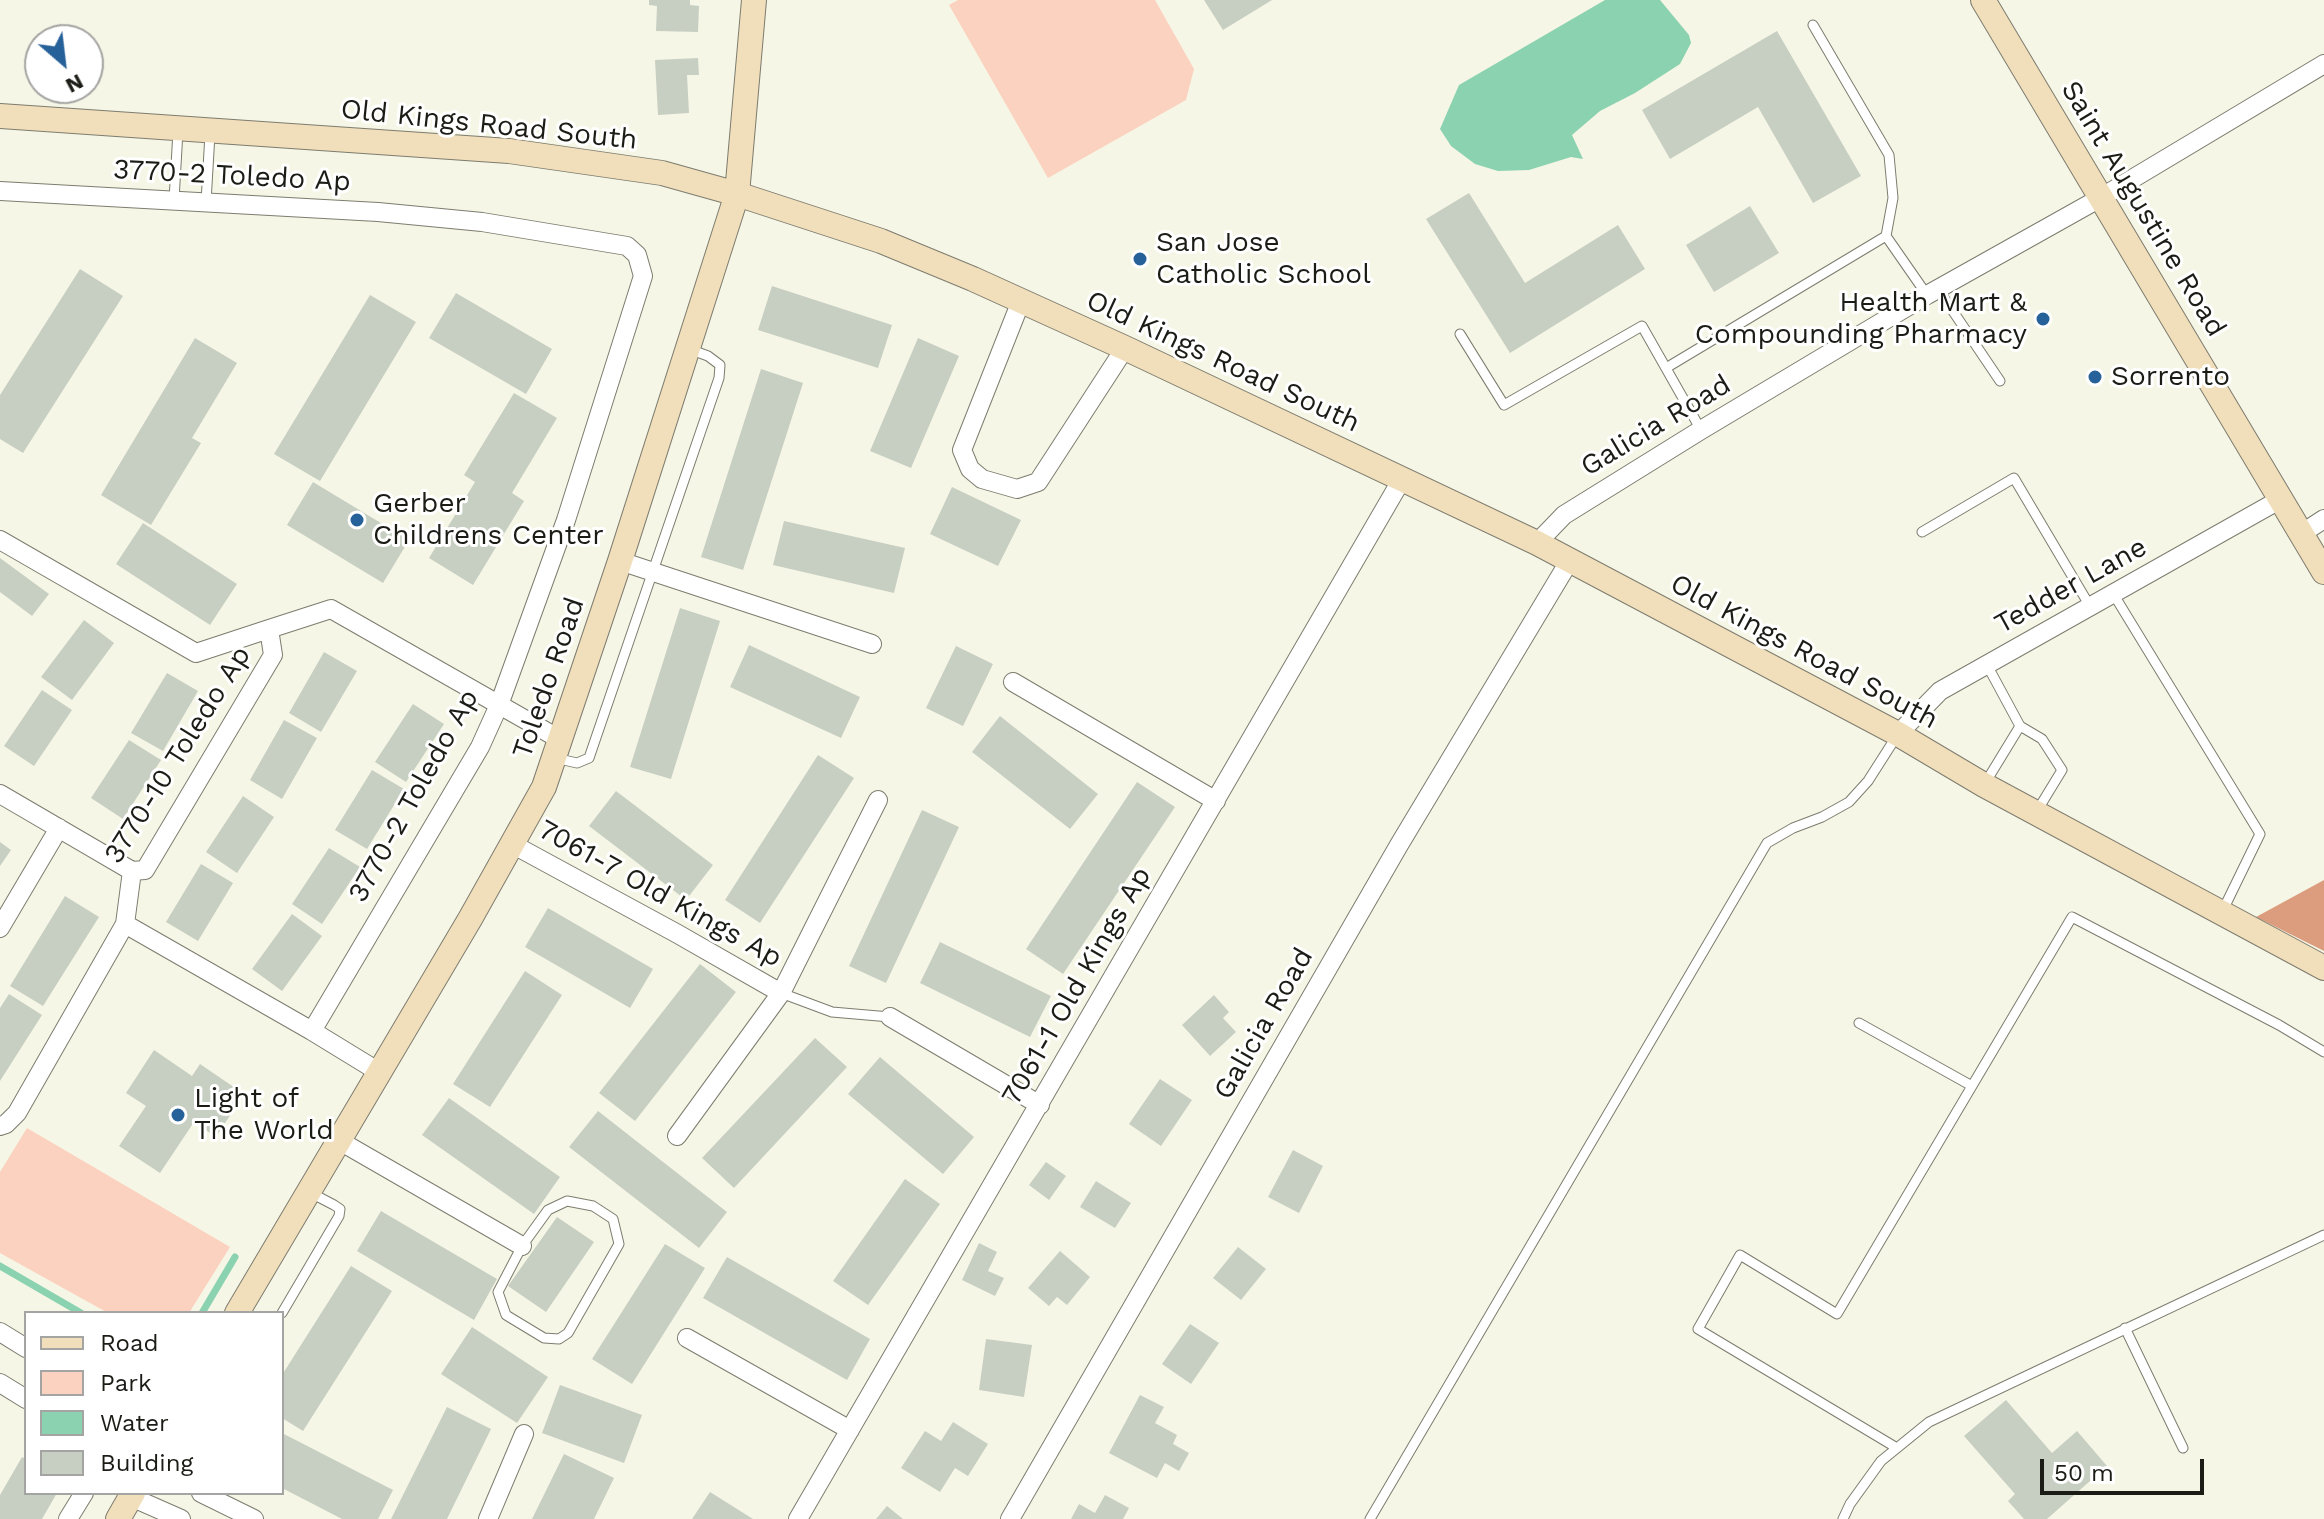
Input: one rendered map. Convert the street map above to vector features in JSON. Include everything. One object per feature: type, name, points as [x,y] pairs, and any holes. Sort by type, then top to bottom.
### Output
[{"type":"street","name":"Toledo Road","points":[[238,1311],[544,787],[737,194],[754,0]]},
{"type":"street","name":"Saint Augustine Road","points":[[1983,0],[2324,572]]},
{"type":"street","name":"Galicia Road","points":[[1537,543],[1564,515],[1701,430],[2324,64]]},
{"type":"street","name":"Old Kings Road South","points":[[0,116],[509,151],[662,173],[881,241],[1125,348],[1537,543],[1898,734],[1984,785],[2324,968]]},
{"type":"street","name":"3770-2 Toledo Ap","points":[[0,191],[378,212],[482,222],[627,246],[637,255],[643,276],[639,291],[566,520],[499,705],[480,747],[312,1031]]},
{"type":"street","points":[[1021,301],[962,450],[970,469],[982,479],[1017,489],[1038,482],[1125,348]]},
{"type":"street","name":"7061-1 Old Kings Ap","points":[[798,1519],[1402,479]]},
{"type":"street","name":"Tedder Lane","points":[[1898,734],[1940,691],[2281,499]]},
{"type":"street","points":[[2301,534],[2324,519]]},
{"type":"street","name":"3770-10 Toledo Ap","points":[[0,540],[196,653],[269,629],[273,655],[145,870],[132,871],[125,924]]},
{"type":"street","name":"Galicia Road","points":[[1010,1519],[1399,845],[1570,560]]},
{"type":"street","points":[[620,561],[872,644]]},
{"type":"street","points":[[269,629],[331,609],[499,705],[558,749]]},
{"type":"street","points":[[1013,682],[1216,801]]},
{"type":"street","points":[[0,794],[132,871]]},
{"type":"street","points":[[677,1136],[781,993],[878,800]]},
{"type":"street","points":[[0,928],[59,828]]},
{"type":"street","name":"7061-7 Old Kings Ap","points":[[512,844],[781,993]]},
{"type":"street","points":[[0,1126],[17,1113],[125,924],[379,1072]]},
{"type":"street","points":[[890,1017],[1040,1105]]},
{"type":"street","points":[[338,1140],[522,1246]]},
{"type":"street","points":[[0,1332],[24,1347]]},
{"type":"street","points":[[687,1338],[850,1430]]},
{"type":"street","points":[[0,1383],[24,1398]]},
{"type":"street","points":[[488,1519],[524,1434]]},
{"type":"street","points":[[68,1519],[83,1495]]},
{"type":"street","points":[[118,1519],[132,1495],[175,1518]]},
{"type":"street","points":[[205,1495],[254,1519]]},
{"type":"lane","points":[[1666,368],[1886,236],[1893,198],[1889,155],[1813,25]]},
{"type":"lane","points":[[174,200],[178,128]]},
{"type":"lane","points":[[206,202],[210,130]]},
{"type":"lane","points":[[1886,236],[2000,381]]},
{"type":"lane","points":[[1460,334],[1504,405],[1642,326],[1701,430]]},
{"type":"lane","points":[[558,749],[577,763],[589,758],[719,378],[720,365],[708,356],[689,349]]},
{"type":"lane","points":[[1922,532],[2014,478],[2091,608]]},
{"type":"lane","points":[[2114,595],[2260,834],[2221,913]]},
{"type":"lane","points":[[1987,665],[2020,726],[2042,739],[2062,770],[2036,813]]},
{"type":"lane","points":[[1984,785],[2020,726]]},
{"type":"lane","points":[[1370,1519],[1767,843],[1849,802],[1868,781],[1898,734]]},
{"type":"lane","points":[[1897,1448],[1698,1329],[1740,1255],[1837,1314],[2072,917],[2279,1025],[2324,1052]]},
{"type":"lane","points":[[781,993],[832,1012],[890,1017]]},
{"type":"lane","points":[[1859,1023],[1972,1086]]},
{"type":"lane","points":[[283,1311],[339,1216],[340,1209],[309,1191]]},
{"type":"lane","points":[[567,1201],[593,1206],[613,1219],[619,1244],[568,1333],[559,1339],[544,1338],[506,1315],[501,1304],[498,1292],[522,1246],[548,1210],[567,1201]]},
{"type":"lane","points":[[1843,1519],[1881,1461],[1929,1422],[2324,1235]]},
{"type":"lane","points":[[2125,1328],[2183,1448]]},
{"type":"green space","points":[[958,0],[1155,0],[1194,69],[1186,100],[1048,178],[949,5]]},
{"type":"green space","points":[[27,1128],[230,1247],[190,1311],[104,1311],[0,1253],[0,1172]]},
{"type":"shaded area","points":[[2324,880],[2324,951],[2256,917]]},
{"type":"water","points":[[1605,0],[1660,0],[1689,35],[1691,43],[1680,64],[1600,111],[1572,135],[1583,159],[1571,157],[1529,170],[1498,171],[1475,164],[1451,146],[1440,129],[1459,85]]},
{"type":"building","points":[[649,0],[690,0],[690,5],[699,6],[698,32],[656,31],[657,6],[649,5]]},
{"type":"building","points":[[1204,0],[1272,0],[1223,30]]},
{"type":"building","points":[[1777,31],[1861,176],[1813,203],[1758,107],[1670,159],[1642,110]]},
{"type":"building","points":[[698,58],[699,75],[687,75],[689,113],[658,115],[655,60]]},
{"type":"building","points":[[1469,193],[1525,283],[1618,225],[1645,269],[1510,353],[1426,219]]},
{"type":"building","points":[[1750,206],[1779,253],[1714,292],[1686,245]]},
{"type":"building","points":[[80,269],[123,296],[23,453],[0,439],[0,395]]},
{"type":"building","points":[[772,286],[892,325],[878,368],[758,330]]},
{"type":"building","points":[[456,293],[552,349],[526,394],[429,338]]},
{"type":"building","points":[[370,295],[416,322],[320,481],[274,454]]},
{"type":"building","points":[[195,338],[237,363],[192,438],[201,443],[151,525],[101,495]]},
{"type":"building","points":[[918,338],[959,356],[911,468],[870,451]]},
{"type":"building","points":[[761,369],[803,383],[743,570],[701,557]]},
{"type":"building","points":[[514,393],[557,418],[512,493],[524,501],[473,585],[429,558],[475,482],[464,475]]},
{"type":"building","points":[[313,482],[409,540],[383,583],[287,525]]},
{"type":"building","points":[[952,487],[1021,520],[998,566],[930,534]]},
{"type":"building","points":[[784,521],[905,548],[894,593],[773,565]]},
{"type":"building","points":[[143,523],[237,584],[210,625],[116,564]]},
{"type":"building","points":[[0,558],[49,594],[32,616],[0,592]]},
{"type":"building","points":[[680,608],[720,621],[671,779],[630,767]]},
{"type":"building","points":[[84,620],[114,643],[72,700],[41,677]]},
{"type":"building","points":[[749,645],[860,697],[841,738],[730,687]]},
{"type":"building","points":[[956,646],[993,664],[963,726],[926,708]]},
{"type":"building","points":[[324,652],[357,671],[321,732],[289,713]]},
{"type":"building","points":[[167,673],[198,691],[163,751],[131,733]]},
{"type":"building","points":[[42,690],[72,710],[34,766],[4,746]]},
{"type":"building","points":[[413,704],[444,724],[406,782],[375,762]]},
{"type":"building","points":[[1000,716],[1098,794],[1070,829],[972,752]]},
{"type":"building","points":[[284,720],[317,738],[282,799],[250,780]]},
{"type":"building","points":[[129,740],[161,760],[123,819],[91,798]]},
{"type":"building","points":[[818,755],[854,778],[760,923],[725,900]]},
{"type":"building","points":[[372,770],[404,789],[367,849],[335,830]]},
{"type":"building","points":[[1137,782],[1175,807],[1063,974],[1026,949]]},
{"type":"building","points":[[616,791],[713,865],[686,900],[589,826]]},
{"type":"building","points":[[243,796],[274,817],[237,873],[206,852]]},
{"type":"building","points":[[922,810],[959,827],[886,983],[849,966]]},
{"type":"building","points":[[0,842],[11,850],[0,866]]},
{"type":"building","points":[[329,848],[360,867],[322,924],[292,904]]},
{"type":"building","points":[[201,864],[233,883],[198,941],[166,922]]},
{"type":"building","points":[[65,896],[99,917],[43,1006],[10,986]]},
{"type":"building","points":[[548,908],[653,969],[630,1008],[525,947]]},
{"type":"building","points":[[292,914],[322,936],[282,991],[252,969]]},
{"type":"building","points":[[940,942],[1051,996],[1030,1037],[920,983]]},
{"type":"building","points":[[700,964],[736,992],[635,1121],[599,1093]]},
{"type":"building","points":[[525,971],[562,995],[490,1107],[453,1084]]},
{"type":"building","points":[[9,994],[42,1015],[0,1081],[0,1008]]},
{"type":"building","points":[[1214,995],[1229,1012],[1223,1018],[1236,1032],[1210,1056],[1182,1025]]},
{"type":"building","points":[[815,1038],[847,1067],[734,1188],[702,1158]]},
{"type":"building","points":[[154,1050],[192,1076],[200,1064],[244,1094],[216,1137],[194,1122],[160,1173],[119,1146],[146,1106],[126,1093]]},
{"type":"building","points":[[880,1057],[974,1137],[943,1174],[848,1094]]},
{"type":"building","points":[[1160,1079],[1192,1100],[1161,1146],[1129,1124]]},
{"type":"building","points":[[449,1098],[560,1177],[534,1214],[422,1135]]},
{"type":"building","points":[[598,1111],[727,1212],[699,1248],[569,1147]]},
{"type":"building","points":[[1293,1150],[1323,1166],[1299,1213],[1268,1197]]},
{"type":"building","points":[[1046,1162],[1066,1176],[1049,1200],[1029,1185]]},
{"type":"building","points":[[905,1179],[940,1204],[868,1305],[833,1281]]},
{"type":"building","points":[[1096,1181],[1131,1203],[1115,1228],[1080,1207]]},
{"type":"building","points":[[381,1211],[497,1279],[474,1320],[357,1251]]},
{"type":"building","points":[[557,1217],[594,1242],[546,1312],[508,1286]]},
{"type":"building","points":[[979,1243],[997,1252],[988,1271],[1004,1278],[995,1296],[962,1280]]},
{"type":"building","points":[[665,1244],[705,1268],[632,1384],[592,1359]]},
{"type":"building","points":[[1238,1247],[1266,1269],[1241,1300],[1213,1278]]},
{"type":"building","points":[[1060,1251],[1090,1277],[1067,1305],[1057,1297],[1049,1306],[1028,1288]]},
{"type":"building","points":[[727,1257],[870,1339],[847,1380],[703,1298]]},
{"type":"building","points":[[351,1266],[392,1291],[303,1431],[284,1419],[284,1372]]},
{"type":"building","points":[[1190,1324],[1219,1343],[1191,1384],[1162,1364]]},
{"type":"building","points":[[472,1327],[548,1377],[517,1423],[441,1374]]},
{"type":"building","points":[[986,1339],[1032,1345],[1024,1397],[979,1390]]},
{"type":"building","points":[[560,1385],[642,1415],[624,1463],[542,1433]]},
{"type":"building","points":[[1140,1395],[1164,1407],[1155,1423],[1177,1435],[1173,1444],[1189,1453],[1179,1471],[1165,1463],[1157,1478],[1109,1453]]},
{"type":"building","points":[[2006,1400],[2052,1453],[2077,1431],[2107,1466],[2047,1519],[2024,1519],[2008,1501],[2015,1494],[1964,1436]]},
{"type":"building","points":[[447,1407],[491,1429],[447,1519],[391,1519]]},
{"type":"building","points":[[953,1422],[988,1444],[968,1476],[955,1468],[940,1492],[901,1468],[925,1431],[941,1441]]},
{"type":"building","points":[[284,1434],[393,1490],[378,1519],[342,1519],[284,1489]]},
{"type":"building","points":[[564,1454],[614,1478],[594,1519],[532,1519]]},
{"type":"building","points":[[22,1457],[24,1495],[56,1495],[42,1519],[0,1519],[0,1495]]},
{"type":"building","points":[[710,1492],[753,1519],[692,1519]]},
{"type":"building","points":[[1105,1495],[1129,1508],[1123,1519],[1071,1519],[1079,1504],[1095,1513]]},
{"type":"building","points":[[887,1506],[903,1519],[876,1519]]},
{"type":"waterway","points":[[203,1311],[235,1257]]},
{"type":"waterway","points":[[0,1266],[78,1311]]},
{"type":"place","name":"San Jose Catholic School","points":[[1140,259]]},
{"type":"place","name":"Health Mart & Compounding Pharmacy","points":[[2043,319]]},
{"type":"place","name":"Sorrento","points":[[2095,377]]},
{"type":"place","name":"Gerber Childrens Center","points":[[357,520]]},
{"type":"place","name":"Light of The World","points":[[178,1115]]}]
